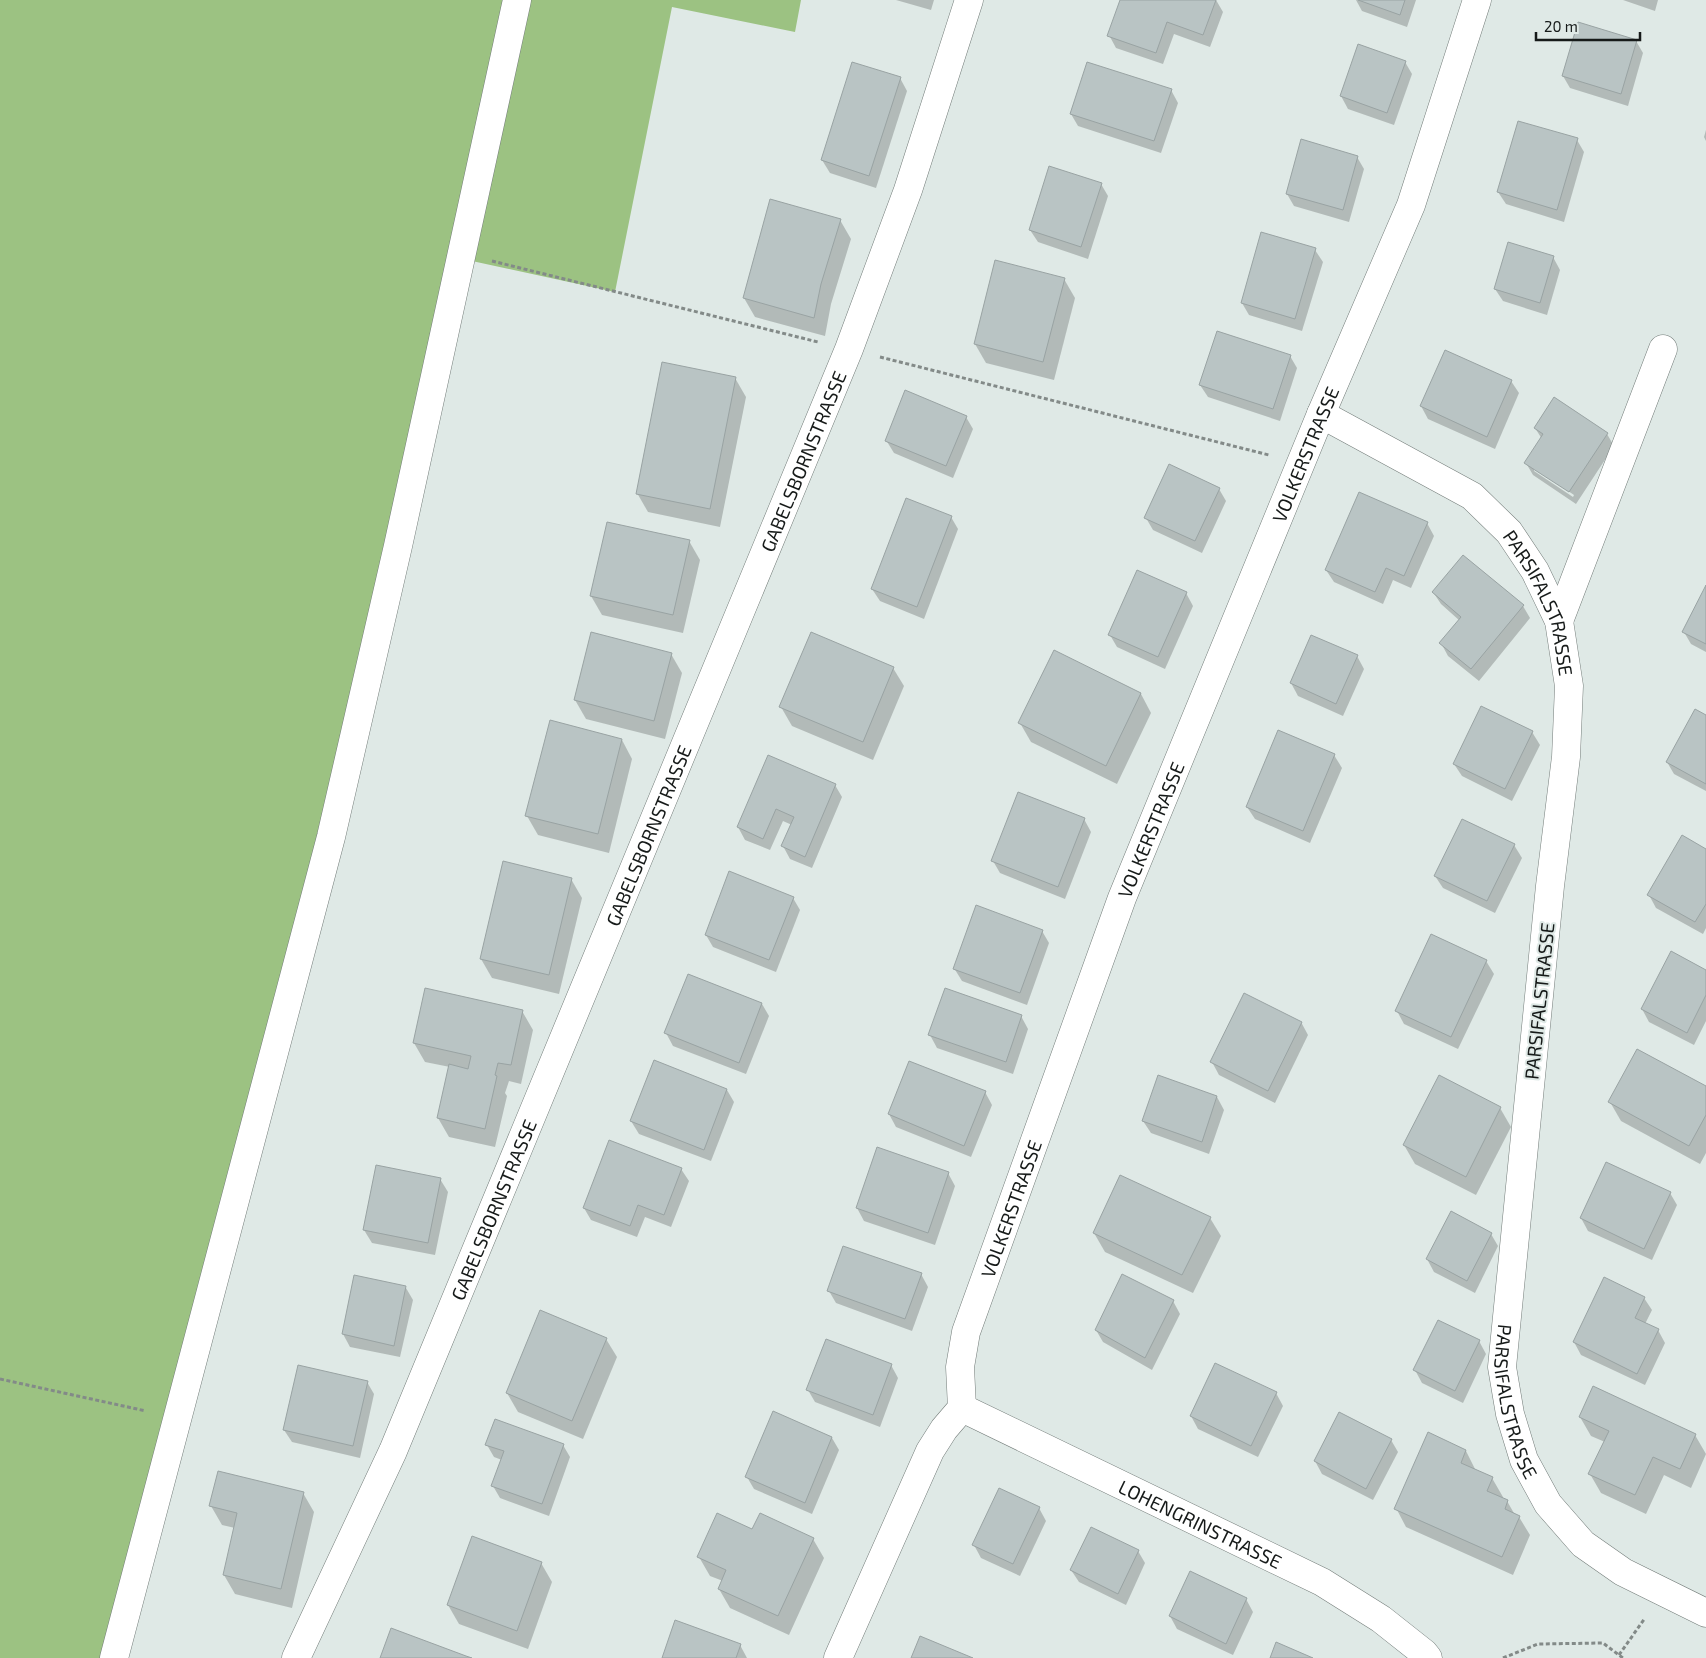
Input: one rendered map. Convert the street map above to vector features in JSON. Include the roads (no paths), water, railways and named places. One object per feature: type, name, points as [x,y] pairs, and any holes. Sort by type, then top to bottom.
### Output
[{"type":"street","points":[[114,1658],[331,837],[398,546],[517,0]]},
{"type":"street","name":"GABELSBORNSTRASSE","points":[[296,1658],[393,1450],[845,359],[908,190],[969,0]]},
{"type":"street","name":"VOLKERSTRASSE","points":[[962,1408],[960,1367],[966,1332],[1122,898],[1320,414],[1411,205],[1477,0]]},
{"type":"street","points":[[1559,621],[1663,349]]},
{"type":"street","name":"PARSIFALSTRASSE","points":[[1320,414],[1472,496],[1510,532],[1535,571],[1559,621],[1569,686],[1566,757],[1550,886],[1502,1367],[1510,1414],[1524,1460],[1548,1504],[1583,1544],[1623,1572],[1706,1613]]},
{"type":"street","points":[[838,1658],[930,1452],[944,1429],[962,1408]]},
{"type":"street","name":"LOHENGRINSTRASSE","points":[[962,1408],[1322,1582],[1381,1619],[1428,1658]]}]
